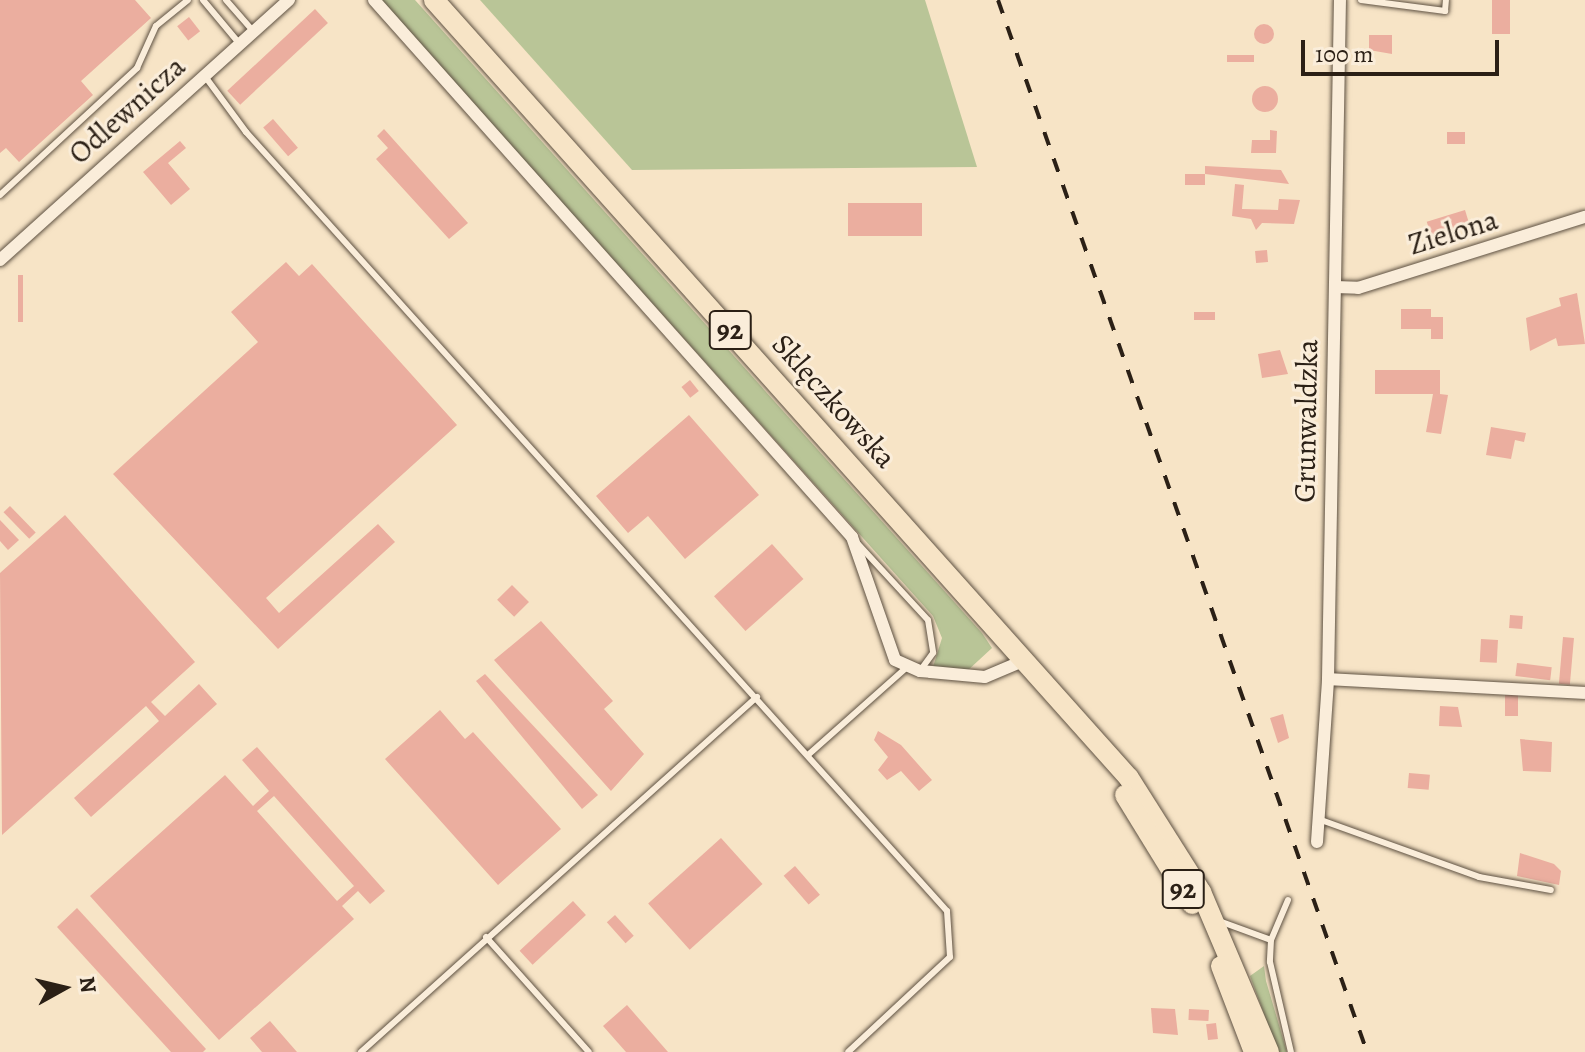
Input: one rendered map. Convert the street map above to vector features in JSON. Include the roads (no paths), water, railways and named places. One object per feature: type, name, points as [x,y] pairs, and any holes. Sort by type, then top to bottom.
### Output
[{"type":"main road","name":"Sklęczkowska","points":[[434,0],[1025,660],[1152,808],[1214,918],[1268,1052]]},
{"type":"main road","name":"Sklęczkowska","points":[[1090,737],[1188,897],[1254,1052]]},
{"type":"street","name":"Odlewnicza","points":[[0,260],[289,0]]},
{"type":"street","points":[[374,0],[852,537],[885,645],[906,668],[985,677],[1025,660]]},
{"type":"street","name":"Grunwaldzka","points":[[1317,842],[1321,820],[1328,679],[1340,0]]},
{"type":"street","name":"Zielona","points":[[1335,287],[1358,288],[1585,217]]},
{"type":"street","points":[[1328,679],[1585,693]]},
{"type":"lane","points":[[0,195],[137,68],[156,26],[188,0]]},
{"type":"lane","points":[[203,0],[240,44]]},
{"type":"lane","points":[[226,0],[253,31]]},
{"type":"lane","points":[[1361,0],[1445,11],[1446,0]]},
{"type":"lane","points":[[204,75],[246,132],[940,902],[951,926],[950,957],[848,1052]]},
{"type":"lane","points":[[852,537],[928,620],[933,653],[920,671]]},
{"type":"lane","points":[[808,755],[906,668]]},
{"type":"lane","points":[[361,1052],[757,697]]},
{"type":"lane","points":[[1321,820],[1479,877],[1551,890]]},
{"type":"lane","points":[[1288,900],[1271,940],[1271,977],[1291,1052]]},
{"type":"lane","points":[[1214,918],[1245,935],[1271,940]]},
{"type":"lane","points":[[486,937],[589,1052]]},
{"type":"railway","points":[[998,0],[1367,1052]]}]
